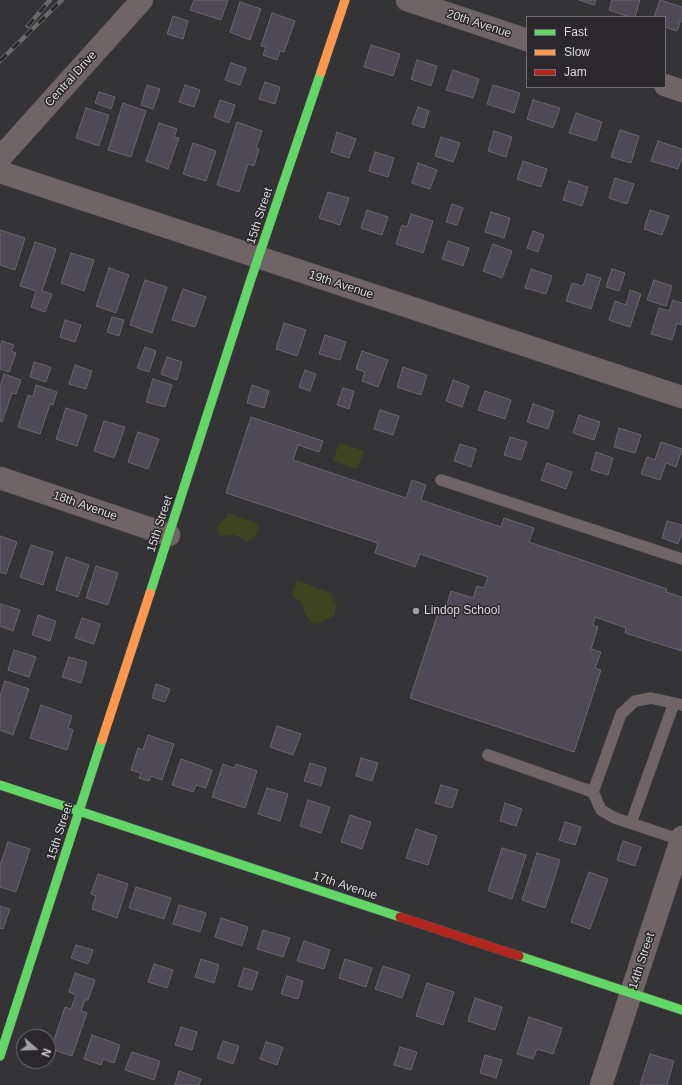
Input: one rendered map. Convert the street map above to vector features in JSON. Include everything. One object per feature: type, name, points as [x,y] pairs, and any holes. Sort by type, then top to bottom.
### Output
[{"type":"street","name":"Central Drive","points":[[0,158],[142,0]]},
{"type":"street","name":"15th Street","points":[[0,1056],[259,258],[345,0]]},
{"type":"street","name":"20th Avenue","points":[[407,0],[526,40]]},
{"type":"street","points":[[666,85],[682,91]]},
{"type":"street","name":"19th Avenue","points":[[0,172],[682,398]]},
{"type":"street","name":"18th Avenue","points":[[0,478],[169,535]]},
{"type":"street","name":"17th Avenue","points":[[0,785],[682,1010]]},
{"type":"street","name":"14th Street","points":[[601,1085],[682,839]]},
{"type":"lane","points":[[441,480],[682,559]]},
{"type":"lane","points":[[632,823],[678,704],[651,698],[635,701],[621,714],[593,792],[601,810],[615,818],[682,839]]},
{"type":"lane","points":[[488,755],[593,792]]},
{"type":"green space","points":[[339,443],[364,451],[357,469],[333,461]]},
{"type":"green space","points":[[228,513],[257,523],[259,528],[254,539],[247,541],[233,534],[221,536],[218,533],[218,526],[226,518]]},
{"type":"green space","points":[[297,580],[331,593],[333,601],[337,603],[334,617],[321,623],[316,624],[311,622],[305,614],[302,602],[292,595]]},
{"type":"building","points":[[194,0],[228,0],[221,20],[190,10]]},
{"type":"building","points":[[579,0],[596,0],[594,5]]},
{"type":"building","points":[[612,0],[640,0],[635,16],[627,16],[609,10]]},
{"type":"building","points":[[660,0],[682,7],[682,17],[677,31],[666,27],[666,16],[654,16]]},
{"type":"building","points":[[240,2],[261,9],[250,40],[230,32]]},
{"type":"building","points":[[272,13],[295,21],[284,52],[280,51],[277,60],[263,55],[266,47],[261,46]]},
{"type":"building","points":[[173,16],[188,21],[183,39],[167,34]]},
{"type":"building","points":[[371,45],[400,54],[393,76],[364,67]]},
{"type":"building","points":[[417,60],[437,66],[431,86],[411,79]]},
{"type":"building","points":[[231,63],[246,68],[240,85],[225,80]]},
{"type":"building","points":[[453,70],[479,79],[473,98],[446,90]]},
{"type":"building","points":[[265,82],[280,87],[275,104],[259,99]]},
{"type":"building","points":[[147,85],[160,89],[153,109],[141,105]]},
{"type":"building","points":[[185,85],[200,90],[194,107],[179,102]]},
{"type":"building","points":[[493,85],[520,93],[514,113],[487,104]]},
{"type":"building","points":[[99,92],[115,97],[111,109],[95,103]]},
{"type":"building","points":[[220,100],[235,105],[229,123],[214,117]]},
{"type":"building","points":[[533,100],[560,108],[553,128],[527,119]]},
{"type":"building","points":[[123,103],[146,111],[131,157],[108,150]]},
{"type":"building","points":[[418,107],[429,111],[424,128],[412,124]]},
{"type":"building","points":[[86,108],[109,115],[99,146],[76,138]]},
{"type":"building","points":[[576,113],[602,122],[596,141],[569,133]]},
{"type":"building","points":[[237,122],[262,131],[256,148],[259,149],[254,166],[248,164],[239,192],[217,185]]},
{"type":"building","points":[[159,123],[177,129],[174,137],[179,138],[168,169],[146,161]]},
{"type":"building","points":[[620,130],[639,136],[631,163],[611,157]]},
{"type":"building","points":[[494,131],[512,137],[506,157],[488,151]]},
{"type":"building","points":[[337,132],[356,139],[349,158],[331,152]]},
{"type":"building","points":[[441,137],[460,143],[453,162],[435,156]]},
{"type":"building","points":[[658,141],[682,149],[682,157],[678,169],[651,161]]},
{"type":"building","points":[[193,143],[216,151],[206,181],[183,174]]},
{"type":"building","points":[[375,152],[394,158],[388,177],[369,171]]},
{"type":"building","points":[[523,161],[547,169],[541,187],[517,179]]},
{"type":"building","points":[[418,163],[437,170],[430,189],[412,183]]},
{"type":"building","points":[[615,178],[634,184],[627,204],[609,198]]},
{"type":"building","points":[[569,181],[588,187],[582,206],[563,200]]},
{"type":"building","points":[[328,192],[349,198],[340,225],[319,218]]},
{"type":"building","points":[[452,204],[463,208],[457,225],[446,222]]},
{"type":"building","points":[[367,210],[388,217],[382,235],[361,228]]},
{"type":"building","points":[[650,210],[669,216],[662,235],[644,229]]},
{"type":"building","points":[[491,212],[510,218],[504,238],[485,232]]},
{"type":"building","points":[[411,214],[433,221],[423,253],[396,244],[402,225],[407,227]]},
{"type":"building","points":[[0,230],[25,238],[15,270],[0,265]]},
{"type":"building","points":[[533,231],[544,235],[538,252],[527,248]]},
{"type":"building","points":[[448,241],[469,248],[463,266],[442,259]]},
{"type":"building","points":[[35,242],[56,249],[42,291],[52,294],[45,312],[31,307],[36,291],[20,286]]},
{"type":"building","points":[[493,244],[512,251],[502,278],[483,271]]},
{"type":"building","points":[[71,253],[94,260],[84,291],[61,283]]},
{"type":"building","points":[[109,268],[129,275],[116,313],[96,306]]},
{"type":"building","points":[[531,269],[552,276],[546,294],[525,288]]},
{"type":"building","points":[[612,269],[625,273],[619,291],[606,287]]},
{"type":"building","points":[[587,274],[601,278],[591,309],[566,301],[572,283],[583,286]]},
{"type":"building","points":[[145,280],[167,287],[152,333],[130,325]]},
{"type":"building","points":[[654,280],[672,286],[666,306],[647,300]]},
{"type":"building","points":[[183,289],[206,297],[195,327],[172,320]]},
{"type":"building","points":[[630,290],[641,294],[630,327],[609,320],[615,301],[626,305]]},
{"type":"building","points":[[673,300],[682,303],[682,320],[681,325],[677,323],[672,340],[651,334],[659,308],[669,311]]},
{"type":"building","points":[[112,317],[124,320],[119,336],[107,332]]},
{"type":"building","points":[[65,320],[81,325],[75,342],[60,337]]},
{"type":"building","points":[[284,323],[306,330],[297,356],[276,349]]},
{"type":"building","points":[[325,335],[346,342],[340,360],[319,354]]},
{"type":"building","points":[[2,341],[14,345],[11,351],[16,353],[9,372],[0,369],[0,346]]},
{"type":"building","points":[[145,347],[156,351],[149,372],[137,368]]},
{"type":"building","points":[[362,351],[388,360],[378,387],[362,381],[365,372],[356,369]]},
{"type":"building","points":[[167,357],[182,362],[177,380],[161,374]]},
{"type":"building","points":[[34,362],[51,367],[46,382],[30,377]]},
{"type":"building","points":[[75,365],[92,371],[86,389],[69,384]]},
{"type":"building","points":[[403,367],[427,375],[421,395],[397,387]]},
{"type":"building","points":[[305,370],[316,374],[310,391],[299,387]]},
{"type":"building","points":[[4,374],[21,380],[16,394],[12,393],[2,422],[0,421],[0,387]]},
{"type":"building","points":[[153,379],[172,385],[165,407],[146,402]]},
{"type":"building","points":[[453,380],[469,386],[462,407],[446,401]]},
{"type":"building","points":[[36,385],[57,392],[53,405],[50,404],[40,434],[18,427],[28,395],[33,397]]},
{"type":"building","points":[[252,385],[269,391],[264,408],[247,403]]},
{"type":"building","points":[[343,388],[354,391],[349,409],[337,405]]},
{"type":"building","points":[[485,391],[511,400],[505,419],[478,410]]},
{"type":"building","points":[[533,404],[554,411],[548,429],[527,422]]},
{"type":"building","points":[[66,408],[87,415],[77,446],[56,439]]},
{"type":"building","points":[[380,410],[399,416],[393,435],[374,429]]},
{"type":"building","points":[[579,415],[600,422],[594,440],[573,433]]},
{"type":"building","points":[[251,417],[323,441],[319,452],[298,445],[293,460],[406,498],[412,480],[426,485],[421,500],[501,527],[504,518],[534,528],[529,542],[667,589],[666,592],[682,597],[682,651],[625,633],[626,628],[595,617],[593,625],[598,627],[591,649],[601,652],[595,668],[601,670],[574,752],[410,698],[438,613],[444,614],[451,591],[473,598],[477,586],[484,588],[488,577],[420,554],[415,567],[375,553],[378,543],[226,493]]},
{"type":"building","points":[[104,421],[125,427],[114,458],[94,451]]},
{"type":"building","points":[[619,428],[641,435],[635,453],[614,447]]},
{"type":"building","points":[[138,432],[159,439],[148,469],[128,462]]},
{"type":"building","points":[[510,437],[527,442],[521,460],[504,455]]},
{"type":"building","points":[[661,442],[682,449],[676,467],[666,463],[660,480],[641,474],[647,457],[655,460]]},
{"type":"building","points":[[460,444],[476,449],[471,467],[454,461]]},
{"type":"building","points":[[596,452],[613,458],[608,475],[591,470]]},
{"type":"building","points":[[547,463],[572,472],[566,489],[541,480]]},
{"type":"building","points":[[667,521],[682,525],[682,533],[678,544],[662,538]]},
{"type":"building","points":[[0,536],[17,542],[6,574],[0,572]]},
{"type":"building","points":[[31,545],[53,552],[43,585],[20,577]]},
{"type":"building","points":[[66,557],[89,565],[78,597],[56,590]]},
{"type":"building","points":[[96,566],[118,573],[108,605],[86,598]]},
{"type":"building","points":[[1,604],[20,610],[13,631],[0,626]]},
{"type":"building","points":[[38,615],[56,621],[50,641],[32,635]]},
{"type":"building","points":[[82,618],[100,624],[94,644],[75,638]]},
{"type":"building","points":[[14,650],[36,657],[29,677],[8,670]]},
{"type":"building","points":[[69,657],[87,662],[81,683],[62,677]]},
{"type":"building","points":[[5,681],[29,689],[13,735],[0,730],[0,696]]},
{"type":"building","points":[[156,684],[170,689],[165,702],[152,698]]},
{"type":"building","points":[[41,705],[72,716],[68,728],[73,730],[67,750],[30,738]]},
{"type":"building","points":[[277,726],[301,734],[293,755],[270,747]]},
{"type":"building","points":[[148,735],[174,744],[162,780],[151,776],[149,781],[139,778],[141,773],[131,770],[138,748],[143,750]]},
{"type":"building","points":[[361,758],[378,763],[372,781],[356,776]]},
{"type":"building","points":[[181,759],[212,770],[206,788],[196,785],[193,792],[172,785]]},
{"type":"building","points":[[310,763],[326,768],[321,786],[304,781]]},
{"type":"building","points":[[223,764],[234,768],[236,764],[257,771],[245,808],[212,797]]},
{"type":"building","points":[[441,785],[458,790],[452,808],[435,803]]},
{"type":"building","points":[[267,788],[288,794],[280,821],[258,814]]},
{"type":"building","points":[[308,800],[330,807],[321,833],[300,826]]},
{"type":"building","points":[[505,803],[522,809],[516,826],[500,821]]},
{"type":"building","points":[[350,815],[371,822],[362,849],[341,842]]},
{"type":"building","points":[[565,822],[581,827],[575,845],[559,840]]},
{"type":"building","points":[[416,829],[437,836],[428,865],[406,858]]},
{"type":"building","points":[[623,841],[641,847],[635,866],[617,860]]},
{"type":"building","points":[[8,842],[30,849],[16,892],[0,887],[0,865]]},
{"type":"building","points":[[502,848],[526,855],[512,899],[488,891]]},
{"type":"building","points":[[537,853],[560,860],[545,908],[522,900]]},
{"type":"building","points":[[589,872],[608,879],[590,929],[571,922]]},
{"type":"building","points":[[98,874],[128,884],[117,918],[92,909],[96,896],[91,894]]},
{"type":"building","points":[[136,887],[171,898],[164,919],[129,908]]},
{"type":"building","points":[[179,905],[206,913],[200,932],[173,924]]},
{"type":"building","points":[[0,906],[10,909],[3,929],[0,928]]},
{"type":"building","points":[[221,918],[248,927],[242,946],[215,937]]},
{"type":"building","points":[[263,930],[290,938],[283,957],[257,949]]},
{"type":"building","points":[[304,941],[330,950],[324,969],[297,961]]},
{"type":"building","points":[[76,945],[93,950],[88,964],[71,958]]},
{"type":"building","points":[[201,959],[219,965],[214,983],[195,977]]},
{"type":"building","points":[[345,959],[372,968],[366,987],[339,978]]},
{"type":"building","points":[[154,964],[173,970],[167,988],[148,982]]},
{"type":"building","points":[[383,966],[410,975],[402,998],[375,989]]},
{"type":"building","points":[[244,968],[258,972],[252,990],[238,986]]},
{"type":"building","points":[[75,973],[95,980],[88,1000],[85,1000],[81,1011],[87,1013],[72,1056],[56,1051],[56,1034],[65,1007],[71,1009],[76,995],[69,992]]},
{"type":"building","points":[[287,976],[303,981],[298,999],[281,994]]},
{"type":"building","points":[[427,983],[454,992],[443,1025],[416,1016]]},
{"type":"building","points":[[475,998],[502,1007],[495,1030],[468,1021]]},
{"type":"building","points":[[529,1017],[562,1028],[553,1054],[537,1049],[533,1059],[517,1054]]},
{"type":"building","points":[[181,1027],[197,1032],[192,1050],[175,1045]]},
{"type":"building","points":[[92,1035],[120,1045],[114,1063],[103,1059],[101,1065],[84,1059]]},
{"type":"building","points":[[223,1041],[239,1046],[233,1064],[217,1058]]},
{"type":"building","points":[[266,1042],[283,1047],[277,1065],[260,1059]]},
{"type":"building","points":[[400,1047],[417,1052],[411,1070],[394,1065]]},
{"type":"building","points":[[132,1052],[160,1061],[154,1080],[125,1070]]},
{"type":"building","points":[[650,1054],[674,1061],[667,1085],[640,1085]]},
{"type":"building","points":[[485,1055],[502,1060],[496,1078],[480,1073]]},
{"type":"building","points":[[179,1071],[201,1079],[199,1085],[175,1085]]},
{"type":"railway","points":[[28,26],[50,0]]},
{"type":"railway","points":[[0,61],[62,0]]},
{"type":"traffic: fast","points":[[150,593],[250,282],[321,72]]},
{"type":"traffic: fast","points":[[0,1056],[102,740]]},
{"type":"traffic: fast","points":[[0,785],[400,917]]},
{"type":"traffic: fast","points":[[519,956],[682,1010]]},
{"type":"traffic: slow","points":[[321,72],[345,0]]},
{"type":"traffic: slow","points":[[102,740],[150,593]]},
{"type":"traffic: jam","points":[[400,917],[519,956]]},
{"type":"place","name":"Lindop School","points":[[416,611]]}]
